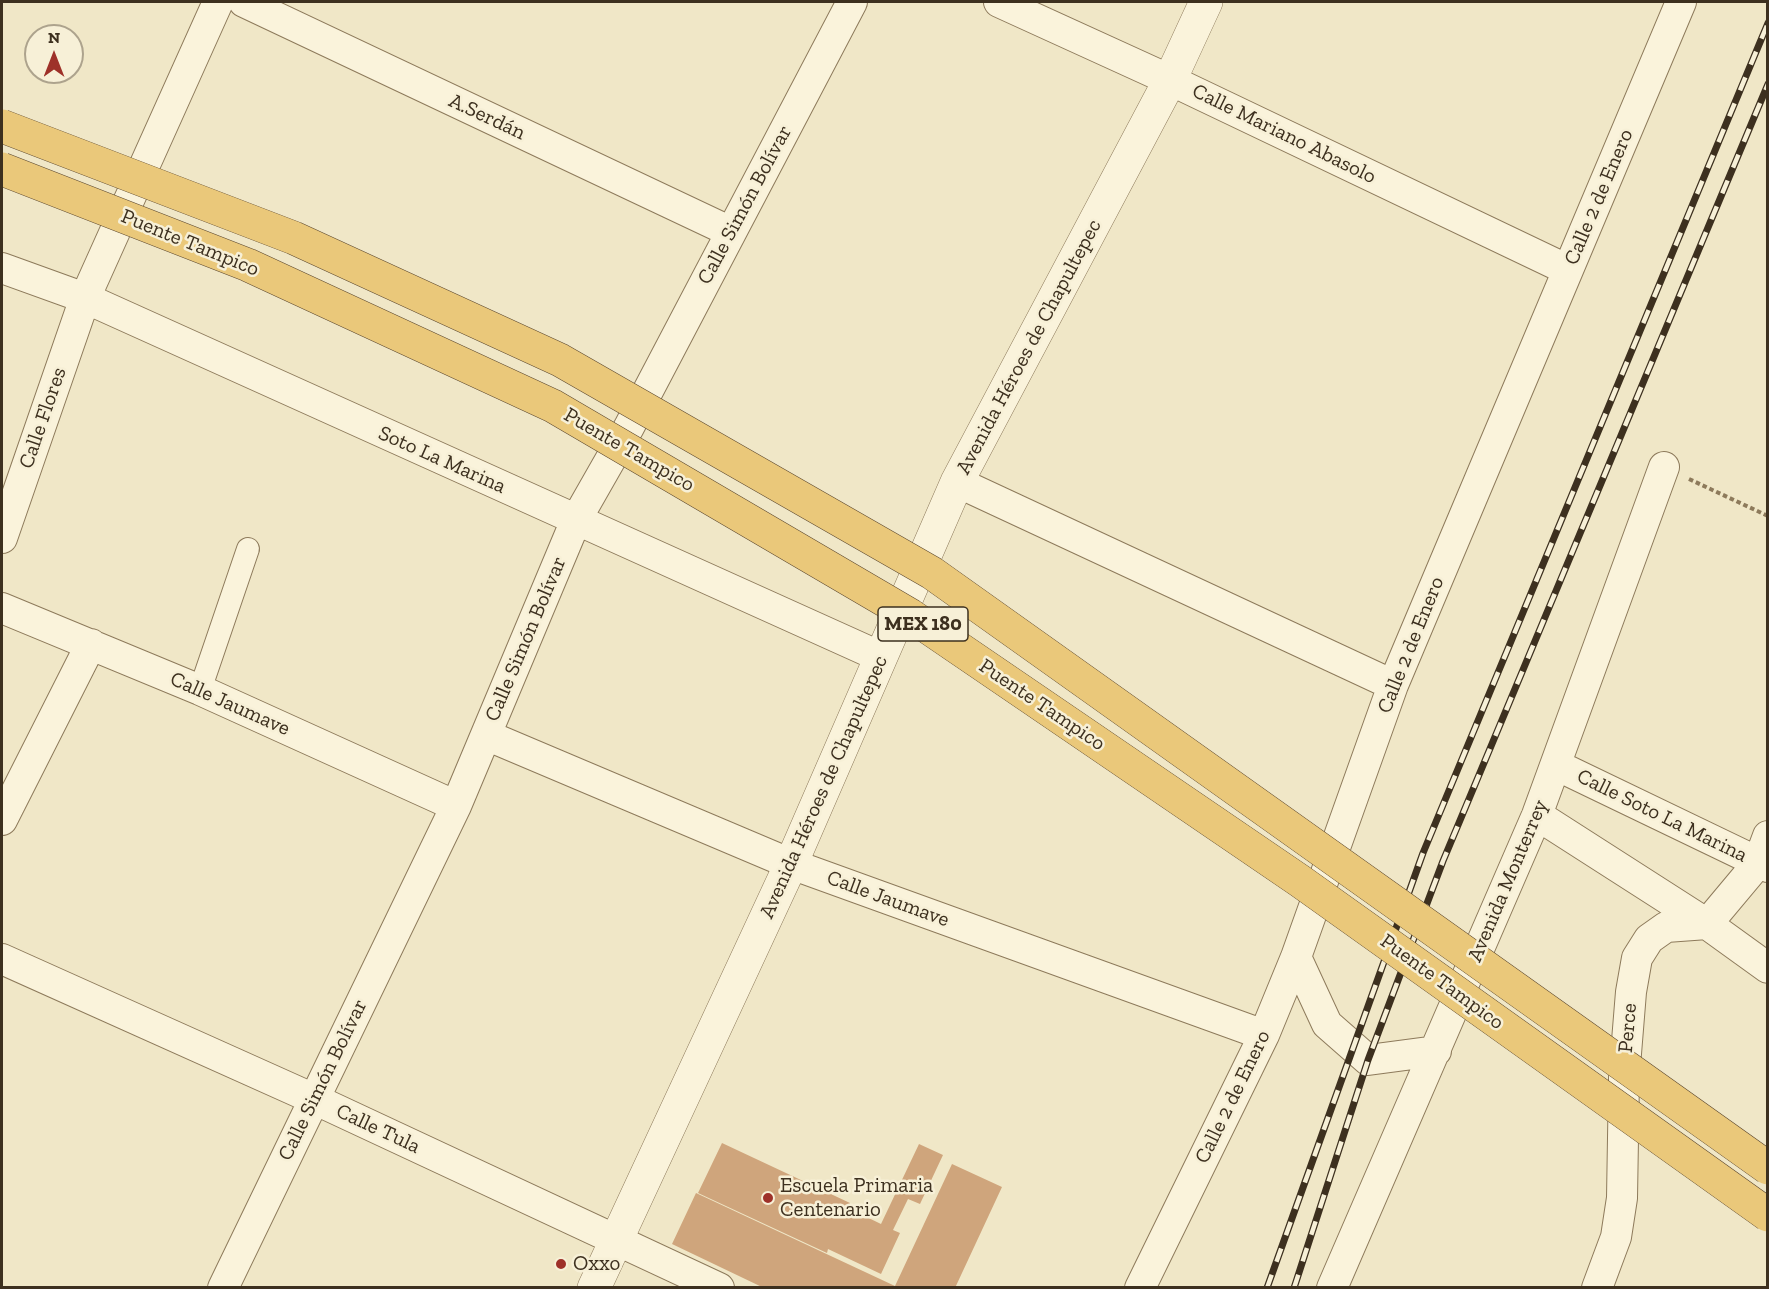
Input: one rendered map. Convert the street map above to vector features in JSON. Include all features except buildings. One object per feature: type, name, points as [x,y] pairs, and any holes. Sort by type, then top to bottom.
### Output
[{"type":"highway","name":"Puente Tampico","points":[[2,126],[294,238],[560,360],[932,573],[1767,1168]]},
{"type":"highway","name":"Puente Tampico","points":[[2,169],[248,264],[554,406],[910,615],[1300,881],[1767,1215]]},
{"type":"street","name":"Calle Flores","points":[[2,538],[85,298],[218,2]]},
{"type":"street","name":"A.Serdán","points":[[243,2],[731,232]]},
{"type":"street","name":"Calle Simón Bolívar","points":[[223,1287],[456,806],[576,520],[628,427],[852,2]]},
{"type":"street","name":"Calle Mariano Abasolo","points":[[999,2],[1170,80],[1568,270]]},
{"type":"street","name":"Avenida Héroes de Chapultepec","points":[[594,1287],[791,864],[957,482],[1170,80],[1206,2]]},
{"type":"street","name":"Calle 2 de Enero","points":[[1140,1287],[1264,1035],[1296,957],[1394,685],[1681,2]]},
{"type":"street","name":"Soto La Marina","points":[[2,268],[85,298],[881,657]]},
{"type":"street","name":"Avenida Monterrey","points":[[1332,1287],[1537,815],[1664,467]]},
{"type":"street","points":[[957,482],[1394,685]]},
{"type":"street","points":[[200,690],[248,549]]},
{"type":"street","name":"Calle Jaumave","points":[[2,608],[200,690],[456,806]]},
{"type":"street","points":[[2,820],[91,644]]},
{"type":"street","name":"Calle Jaumave","points":[[486,735],[791,864],[1264,1035]]},
{"type":"street","name":"Calle Soto La Marina","points":[[1556,765],[1764,856]]},
{"type":"street","points":[[1537,815],[1707,924],[1767,968]]},
{"type":"street","points":[[1707,924],[1764,856]]},
{"type":"street","name":"Perce","points":[[1597,1287],[1616,1238],[1622,1198],[1624,1078],[1631,992],[1637,958],[1649,939],[1666,927],[1707,924]]},
{"type":"street","points":[[1296,957],[1327,1024],[1368,1060],[1436,1051]]},
{"type":"street","name":"Calle Tula","points":[[2,959],[314,1099],[719,1287]]},
{"type":"path","points":[[1664,467],[1767,516]]},
{"type":"railway","points":[[1267,1288],[1423,853],[1768,23]]},
{"type":"railway","points":[[1294,1288],[1368,1060],[1443,861],[1768,84]]},
{"type":"place","name":"Escuela Primaria Centenario","points":[[768,1198]]},
{"type":"place","name":"Oxxo","points":[[561,1264]]}]
